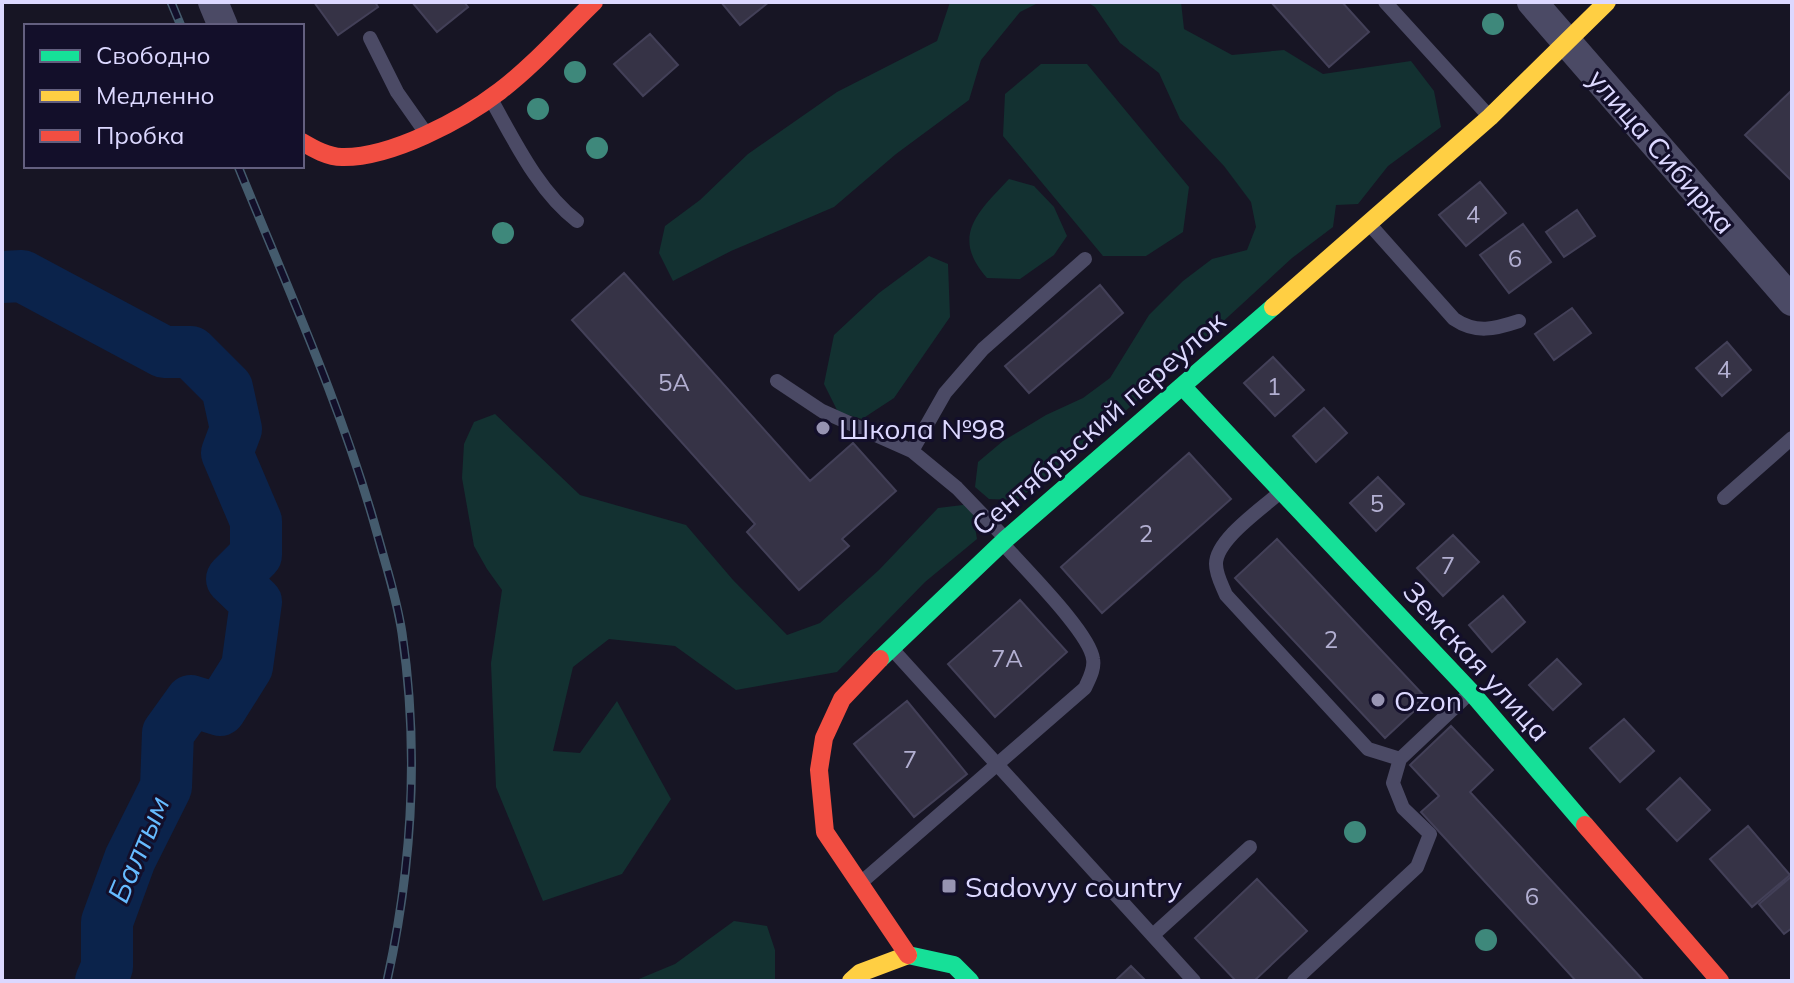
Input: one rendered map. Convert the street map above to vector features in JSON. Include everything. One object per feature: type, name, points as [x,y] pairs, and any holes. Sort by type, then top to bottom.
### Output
[{"type":"street","points":[[213,2],[222,24]]},
{"type":"street","points":[[304,143],[342,157],[397,147],[426,133],[499,92],[594,2]]},
{"type":"street","name":"улица Сибирка","points":[[1532,2],[1792,301]]},
{"type":"street","name":"Сентябрьский переулок","points":[[908,955],[825,832],[819,770],[824,738],[842,699],[891,647],[1004,541],[1490,117],[1607,2]]},
{"type":"street","name":"Земская улица","points":[[1183,387],[1471,692],[1720,981]]},
{"type":"street","points":[[851,981],[860,973],[908,955],[954,965],[970,981]]},
{"type":"lane","points":[[1385,2],[1490,117]]},
{"type":"lane","points":[[370,38],[397,92],[426,133]]},
{"type":"lane","points":[[490,97],[532,169],[566,213],[577,221]]},
{"type":"lane","points":[[1369,223],[1454,319],[1465,327],[1491,330],[1519,321]]},
{"type":"lane","points":[[912,451],[945,393],[983,349],[1085,259]]},
{"type":"lane","points":[[777,381],[822,411],[912,451],[957,488],[1062,611],[1087,643],[1093,658],[1085,688],[860,883]]},
{"type":"lane","points":[[1724,498],[1792,438]]},
{"type":"lane","points":[[1281,491],[1228,538],[1219,550],[1216,564],[1226,595],[1368,749],[1400,759]]},
{"type":"lane","points":[[891,647],[1194,981]]},
{"type":"lane","points":[[1294,981],[1417,867],[1430,834],[1403,808],[1393,783],[1400,759],[1471,692]]},
{"type":"lane","points":[[1153,935],[1250,847]]},
{"type":"green space","points":[[950,2],[1040,2],[1020,12],[981,60],[969,100],[896,154],[834,207],[731,251],[673,281],[659,253],[665,226],[700,200],[748,154],[837,92],[937,41]]},
{"type":"green space","points":[[1087,2],[1181,2],[1184,29],[1232,55],[1284,50],[1323,74],[1411,61],[1434,91],[1441,127],[1388,166],[1358,204],[1336,205],[1333,227],[1292,258],[1094,440],[1017,500],[989,499],[975,487],[978,462],[1003,441],[1046,415],[1083,398],[1110,378],[1149,315],[1183,281],[1212,259],[1247,250],[1256,227],[1251,202],[1224,166],[1180,119],[1159,73],[1120,43],[1095,7]]},
{"type":"green space","points":[[1041,64],[1087,64],[1189,187],[1183,232],[1146,256],[1103,256],[1003,136],[1005,94]]},
{"type":"green space","points":[[1009,179],[1034,186],[1054,207],[1067,236],[1054,255],[1020,279],[987,278],[970,249],[972,225],[987,202]]},
{"type":"green space","points":[[929,256],[948,264],[950,317],[894,398],[862,419],[838,412],[824,384],[834,335],[879,293]]},
{"type":"green space","points":[[495,414],[580,495],[686,525],[733,580],[787,635],[820,623],[879,570],[938,508],[971,504],[977,539],[925,582],[837,672],[736,690],[675,646],[609,639],[573,667],[553,751],[580,753],[617,701],[671,799],[622,874],[543,901],[496,787],[491,663],[502,590],[474,546],[462,478],[464,444],[474,422]]},
{"type":"green space","points":[[734,921],[767,926],[775,950],[775,981],[634,981],[675,964]]},
{"type":"building","points":[[314,2],[375,2],[378,7],[338,35]]},
{"type":"building","points":[[412,2],[464,2],[468,7],[437,32]]},
{"type":"building","points":[[721,2],[769,2],[740,25]]},
{"type":"building","points":[[1271,2],[1342,2],[1369,32],[1329,67]]},
{"type":"building","points":[[650,34],[678,65],[643,96],[614,64]]},
{"type":"building","points":[[1792,92],[1792,181],[1745,135]]},
{"type":"building","points":[[1480,182],[1506,213],[1466,246],[1439,215]]},
{"type":"building","points":[[1577,210],[1595,236],[1564,257],[1546,232]]},
{"type":"building","points":[[1523,224],[1551,262],[1509,293],[1480,255]]},
{"type":"building","points":[[624,273],[810,481],[853,443],[896,491],[842,539],[849,546],[799,590],[747,532],[755,524],[572,320]]},
{"type":"building","points":[[1100,285],[1123,313],[1029,393],[1005,366]]},
{"type":"building","points":[[1572,308],[1591,333],[1554,360],[1535,334]]},
{"type":"building","points":[[1727,342],[1751,370],[1722,396],[1696,368]]},
{"type":"building","points":[[1273,357],[1304,390],[1275,416],[1244,383]]},
{"type":"building","points":[[1324,408],[1347,433],[1316,462],[1293,436]]},
{"type":"building","points":[[1189,453],[1231,499],[1102,613],[1061,567]]},
{"type":"building","points":[[1378,477],[1404,504],[1376,531],[1350,503]]},
{"type":"building","points":[[1453,535],[1479,562],[1443,596],[1417,568]]},
{"type":"building","points":[[1277,539],[1427,699],[1385,738],[1235,578]]},
{"type":"building","points":[[1503,596],[1525,622],[1492,652],[1469,625]]},
{"type":"building","points":[[1020,600],[1067,652],[995,717],[948,664]]},
{"type":"building","points":[[1557,659],[1581,684],[1553,710],[1529,685]]},
{"type":"building","points":[[907,701],[967,774],[914,817],[854,744]]},
{"type":"building","points":[[1624,719],[1654,751],[1620,782],[1590,748]]},
{"type":"building","points":[[1451,726],[1493,770],[1470,792],[1644,981],[1576,981],[1421,812],[1439,796],[1410,765]]},
{"type":"building","points":[[1680,778],[1710,810],[1677,841],[1647,809]]},
{"type":"building","points":[[1748,826],[1790,875],[1752,907],[1710,859]]},
{"type":"building","points":[[1792,876],[1792,928],[1784,934],[1759,904]]},
{"type":"building","points":[[1257,879],[1307,931],[1254,981],[1236,981],[1195,938]]},
{"type":"building","points":[[1131,966],[1146,981],[1115,981]]},
{"type":"waterway","name":"Балтым","points":[[2,277],[22,276],[164,352],[191,352],[227,388],[236,429],[227,453],[256,521],[256,555],[232,579],[256,602],[247,667],[220,710],[191,701],[168,733],[166,787],[130,859],[107,922],[107,967],[101,981]]},
{"type":"railway","points":[[171,2],[180,24]]},
{"type":"railway","points":[[239,168],[313,348],[347,440],[377,533],[400,620],[410,720],[410,807],[402,895],[387,981]]},
{"type":"traffic: fast","points":[[880,659],[1006,539],[1273,307]]},
{"type":"traffic: fast","points":[[1183,387],[1471,692],[1585,825]]},
{"type":"traffic: fast","points":[[908,955],[954,965],[970,981]]},
{"type":"traffic: slow","points":[[1273,307],[1490,117],[1607,2]]},
{"type":"traffic: slow","points":[[851,981],[860,973],[908,955]]},
{"type":"traffic: jam","points":[[304,143],[337,157],[361,156],[404,144],[446,125],[513,81],[594,2]]},
{"type":"traffic: jam","points":[[880,659],[842,699],[824,738],[819,770],[825,832],[908,955]]},
{"type":"traffic: jam","points":[[1585,825],[1720,981]]},
{"type":"place","name":"Школа №98","points":[[823,428]]},
{"type":"place","name":"Ozon","points":[[1378,700]]},
{"type":"place","name":"Sadovyy country","points":[[949,886]]}]
